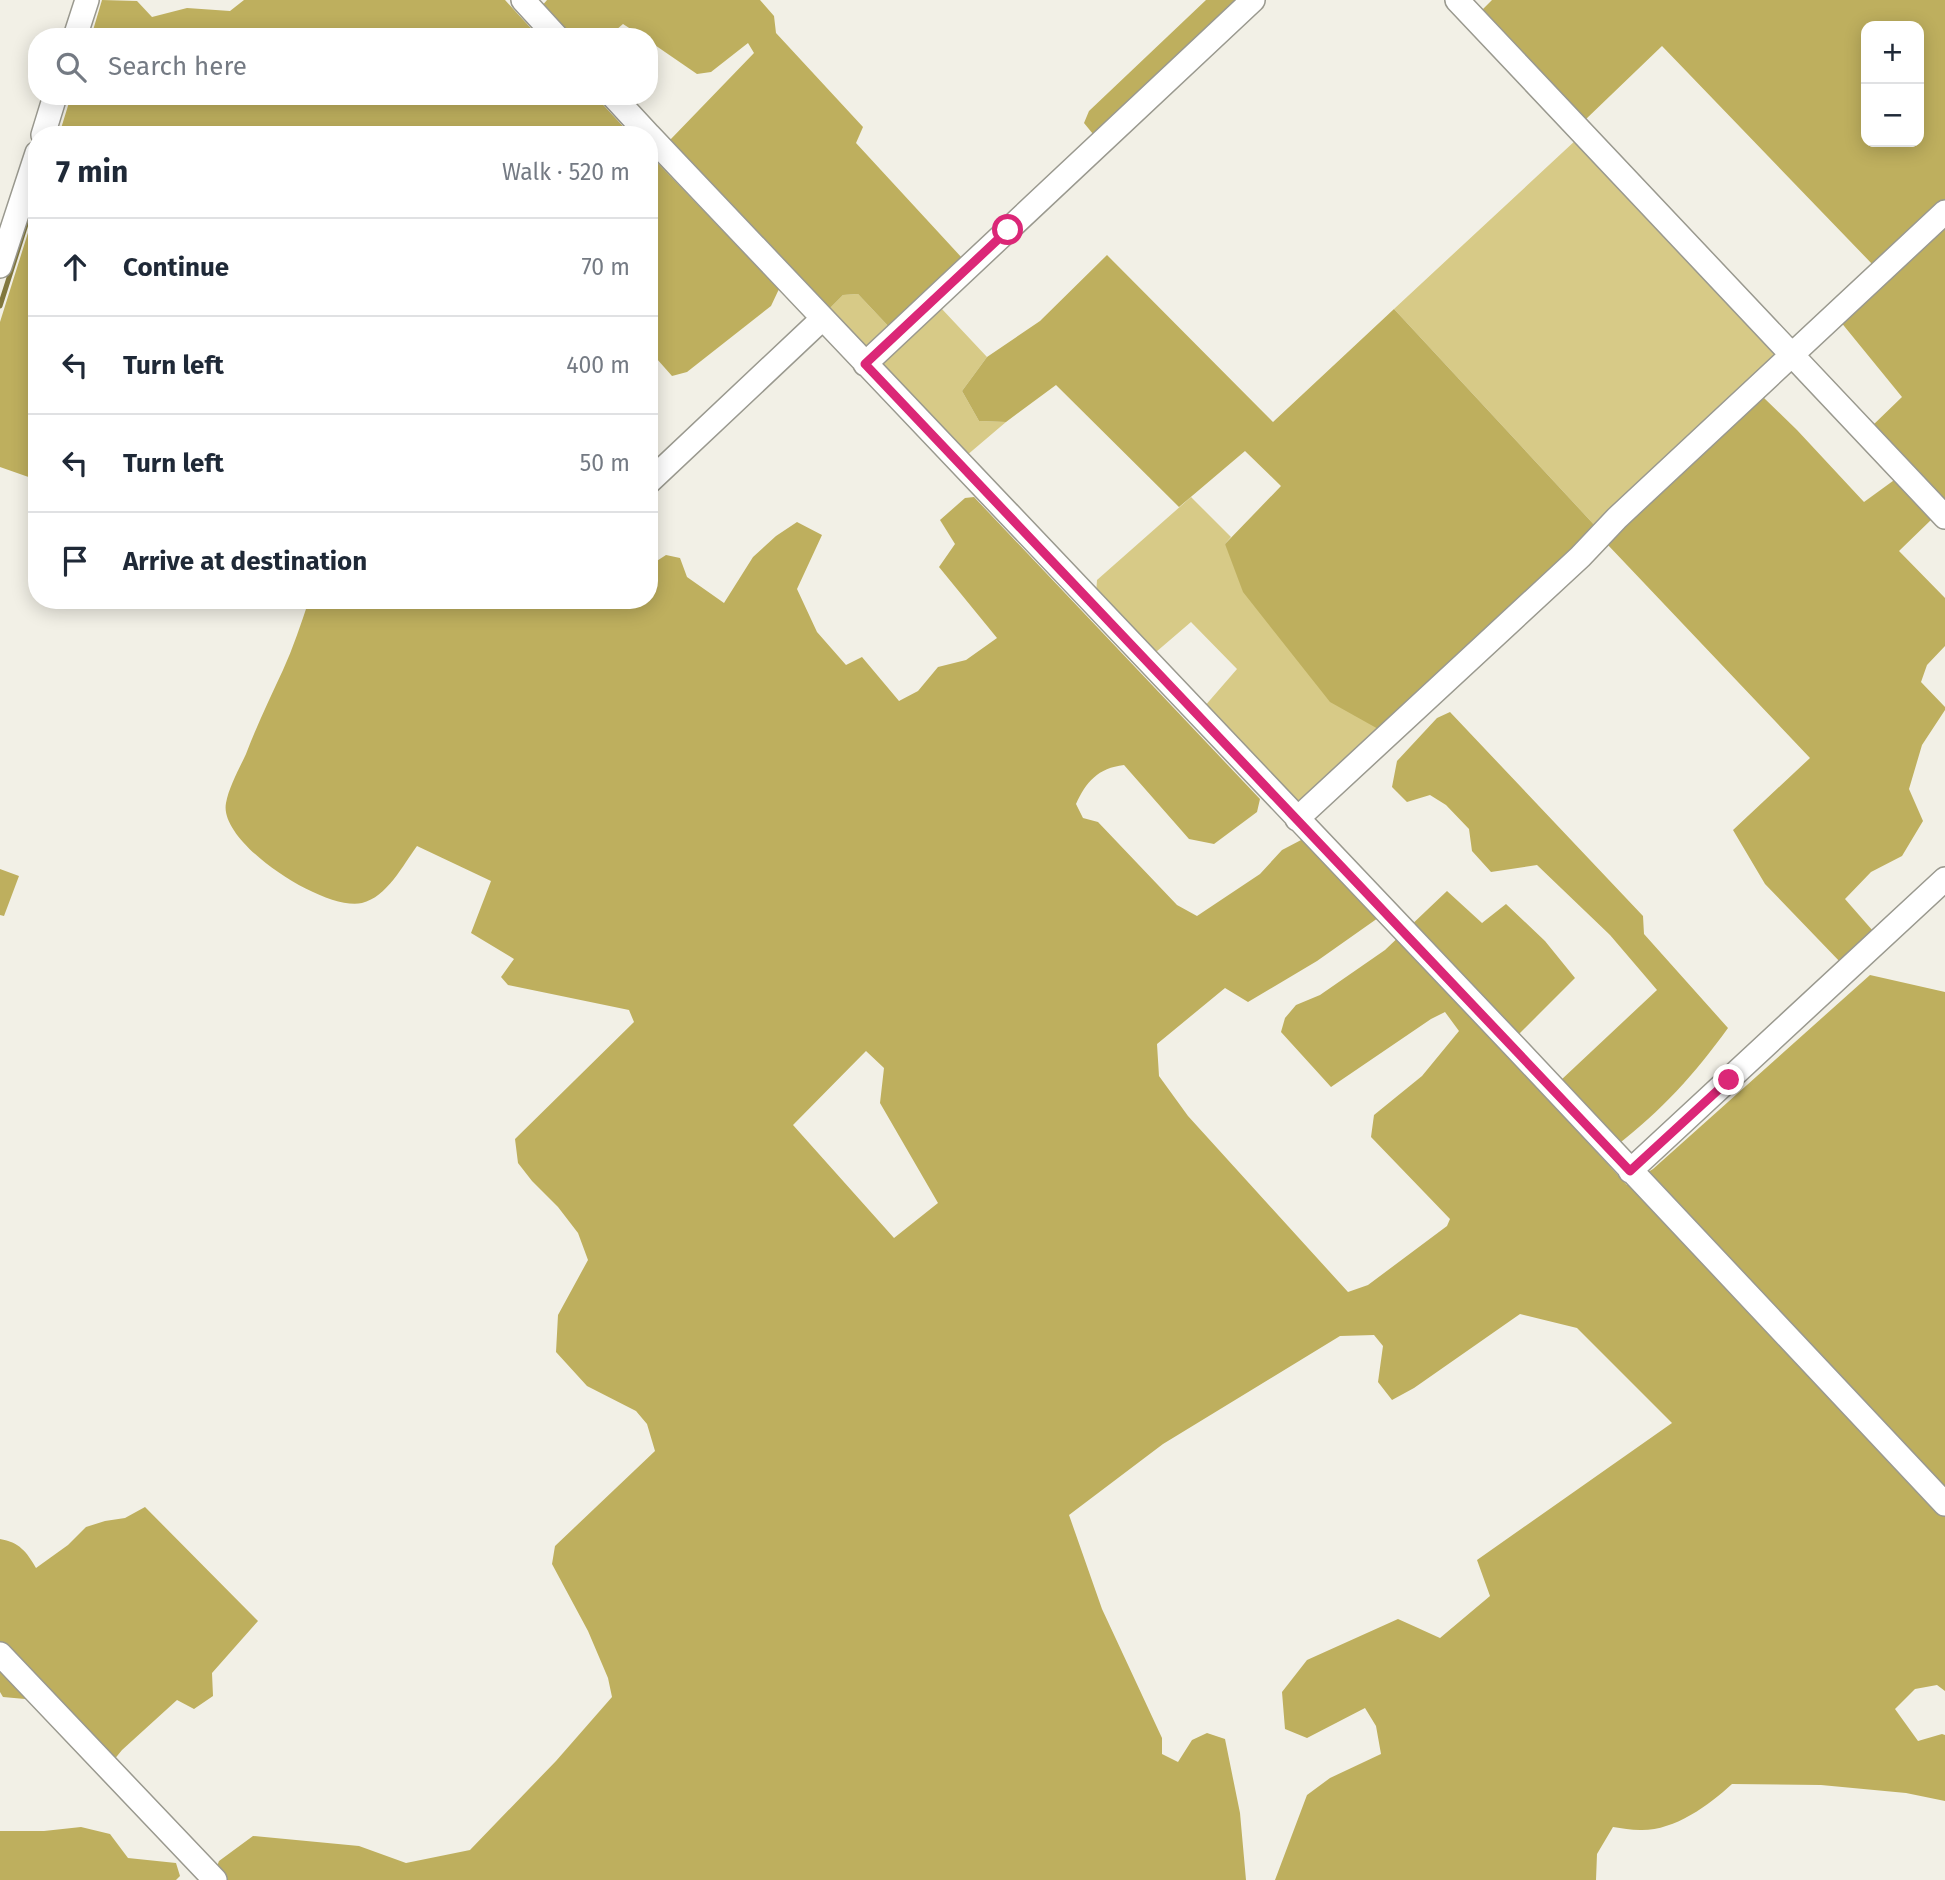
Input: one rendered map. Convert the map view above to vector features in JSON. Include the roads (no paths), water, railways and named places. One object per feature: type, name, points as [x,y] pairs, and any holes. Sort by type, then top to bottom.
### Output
[{"type":"street","points":[[78,28],[87,0]]},
{"type":"street","points":[[523,0],[549,28]]},
{"type":"street","points":[[865,364],[1253,0]]},
{"type":"street","points":[[1457,0],[1945,517]]},
{"type":"street","points":[[46,126],[52,105]]},
{"type":"street","points":[[621,105],[641,126]]},
{"type":"street","points":[[658,145],[1945,1504]]},
{"type":"street","points":[[0,266],[28,180]]},
{"type":"street","points":[[1297,819],[1580,557],[1617,518],[1945,212]]},
{"type":"street","points":[[658,468],[822,320]]},
{"type":"street","points":[[1630,1171],[1945,879]]},
{"type":"street","points":[[0,1654],[215,1880]]},
{"type":"waterway","points":[[0,306],[28,218]]}]
